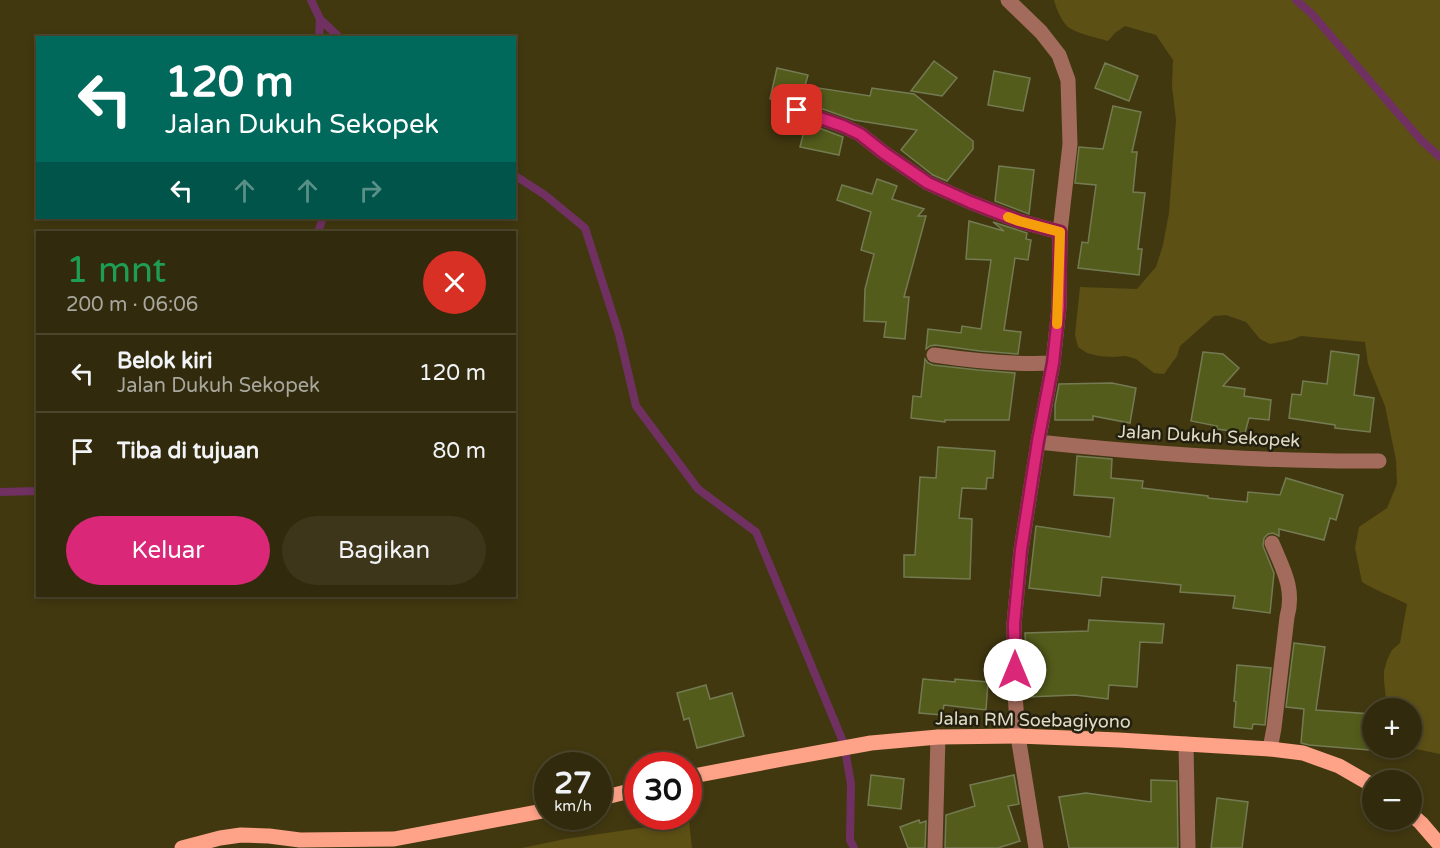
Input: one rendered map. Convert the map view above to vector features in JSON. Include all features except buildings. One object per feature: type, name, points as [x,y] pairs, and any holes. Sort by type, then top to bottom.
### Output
[{"type":"main road","name":"Jalan RM Soebagiyono","points":[[702,774],[871,743],[938,737],[1018,736],[1270,748],[1303,753],[1339,766],[1362,779]]},
{"type":"main road","points":[[182,848],[220,838],[241,836],[396,843],[534,813]]},
{"type":"main road","points":[[1422,824],[1440,845]]},
{"type":"street","points":[[1008,0],[1041,32],[1059,55],[1068,81],[1071,144],[1060,232],[1059,307],[1053,363],[1021,550],[1014,624],[1018,736],[1036,848]]},
{"type":"street","points":[[797,110],[860,134],[928,183],[1019,221],[1060,232]]},
{"type":"street","points":[[934,355],[981,362],[1053,363]]},
{"type":"street","name":"Jalan Dukuh Sekopek","points":[[1038,441],[1210,457],[1322,462],[1379,461]]},
{"type":"street","points":[[1270,748],[1290,609],[1290,593],[1285,573],[1272,543]]},
{"type":"street","points":[[935,848],[938,737]]},
{"type":"street","points":[[1186,744],[1188,848]]},
{"type":"shaded area","points":[[1054,0],[1440,0],[1440,754],[1422,750],[1422,698],[1386,698],[1384,671],[1392,650],[1400,643],[1407,604],[1362,582],[1355,548],[1359,527],[1387,508],[1397,484],[1396,460],[1385,406],[1368,364],[1365,342],[1301,336],[1270,344],[1260,339],[1246,322],[1226,315],[1214,316],[1180,346],[1177,356],[1164,374],[1154,373],[1136,359],[1126,356],[1099,356],[1087,353],[1078,347],[1075,335],[1080,287],[1137,289],[1156,267],[1169,213],[1176,120],[1172,86],[1173,60],[1156,35],[1125,26],[1108,41],[1075,31],[1067,26]]},
{"type":"shaded area","points":[[627,830],[690,830],[692,848],[522,848]]},
{"type":"waterway","points":[[311,0],[320,19],[338,36]]},
{"type":"waterway","points":[[1296,0],[1312,14],[1421,140],[1440,157]]},
{"type":"waterway","points":[[319,36],[320,19]]},
{"type":"waterway","points":[[516,176],[545,195],[585,228],[619,334],[636,406],[698,489],[756,532],[844,744],[851,784],[850,840],[854,848]]},
{"type":"waterway","points":[[318,231],[323,219]]},
{"type":"waterway","points":[[0,492],[36,491]]},
{"type":"slow traffic","points":[[1008,217],[1060,232],[1057,324]]},
{"type":"route","points":[[797,110],[860,134],[928,183],[1019,221],[1060,232],[1059,307],[1053,363],[1021,550],[1014,624],[1015,670]]}]
